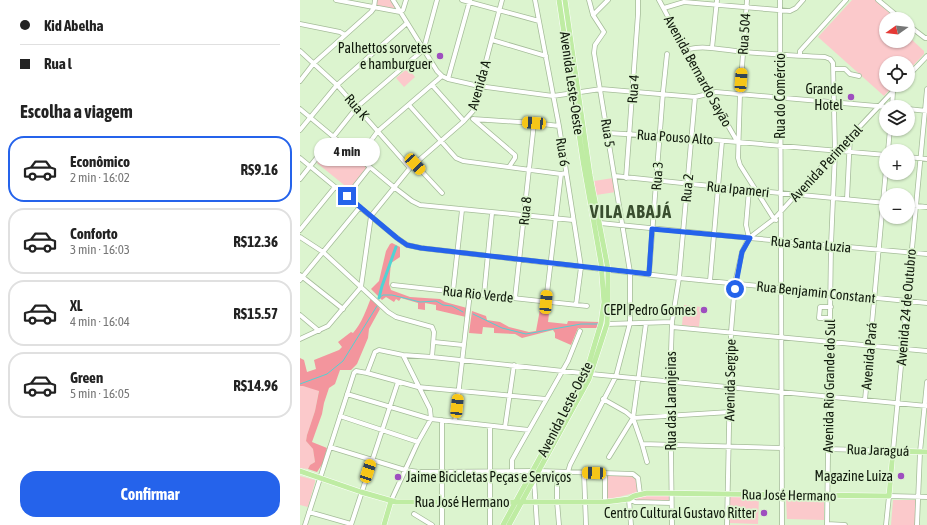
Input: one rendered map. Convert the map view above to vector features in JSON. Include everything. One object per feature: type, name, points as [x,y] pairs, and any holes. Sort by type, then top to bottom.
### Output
[{"type":"main road","name":"Avenida Leste-Oeste","points":[[509,525],[539,471],[588,374],[607,324],[608,304],[600,223],[590,175],[560,0]]},
{"type":"main road","name":"Avenida Leste-Oeste","points":[[503,525],[588,374],[601,323],[604,302],[605,269],[583,161],[565,0]]},
{"type":"main road","name":"Rua Jaraguá","points":[[893,451],[927,452]]},
{"type":"main road","name":"Avenida 24 de Outubro","points":[[889,496],[893,451]]},
{"type":"main road","name":"Rua José Hermano","points":[[300,471],[391,501],[605,502],[629,500],[640,494],[671,493],[889,496]]},
{"type":"main road","points":[[384,525],[391,501]]},
{"type":"street","points":[[336,0],[400,12]]},
{"type":"street","points":[[300,81],[314,63],[371,12],[374,8],[375,0]]},
{"type":"street","points":[[392,0],[424,48],[437,71],[442,76],[448,79],[479,86],[553,96],[601,89],[632,93],[695,97],[716,92],[878,106]]},
{"type":"street","points":[[400,12],[403,10],[406,0]]},
{"type":"street","points":[[300,179],[357,108],[424,48],[437,0]]},
{"type":"street","points":[[462,0],[539,21]]},
{"type":"street","name":"Avenida A","points":[[410,168],[440,141],[471,117],[502,0]]},
{"type":"street","name":"Rua 6","points":[[535,0],[559,126],[564,173],[581,267],[576,305]]},
{"type":"street","name":"Rua 5","points":[[568,472],[570,465],[603,399],[616,376],[630,323],[630,272],[594,53],[595,45],[604,32],[593,15],[589,0]]},
{"type":"street","points":[[593,15],[608,0]]},
{"type":"street","name":"Rua 4","points":[[626,178],[638,0]]},
{"type":"street","name":"Avenida Bernardo Sayão","points":[[659,0],[709,93],[738,142]]},
{"type":"street","name":"Rua 504","points":[[747,0],[740,94],[738,158],[740,165],[774,219]]},
{"type":"street","name":"Rua do Comércio","points":[[780,0],[782,525]]},
{"type":"street","points":[[664,8],[684,2],[717,2],[746,7],[793,10],[803,0]]},
{"type":"street","points":[[800,56],[800,51],[846,0]]},
{"type":"street","points":[[878,0],[893,12]]},
{"type":"street","points":[[448,79],[470,1]]},
{"type":"street","points":[[712,48],[717,2]]},
{"type":"street","points":[[300,130],[337,85],[407,23]]},
{"type":"street","points":[[300,24],[340,32],[345,35]]},
{"type":"street","points":[[915,30],[927,38]]},
{"type":"street","points":[[492,40],[546,56]]},
{"type":"street","points":[[687,50],[692,48],[712,48],[780,55],[825,57],[830,59],[833,63],[834,69],[845,69],[850,74],[859,76]]},
{"type":"street","name":"Rua K","points":[[300,50],[337,85],[410,168]]},
{"type":"street","name":"Rua 3","points":[[649,274],[667,54]]},
{"type":"street","points":[[915,68],[927,56]]},
{"type":"street","points":[[919,64],[927,64]]},
{"type":"street","name":"Avenida Rio Grande do Sul","points":[[827,524],[832,197],[835,152],[833,102],[834,69]]},
{"type":"street","points":[[359,157],[378,131],[442,76]]},
{"type":"street","points":[[432,85],[464,121]]},
{"type":"street","name":"Avenida 24 de Outubro","points":[[893,451],[927,89]]},
{"type":"street","points":[[892,100],[893,92]]},
{"type":"street","name":"Avenida Perimetral","points":[[750,238],[774,219],[878,106],[893,92]]},
{"type":"street","name":"Rua 2","points":[[679,278],[695,97]]},
{"type":"street","points":[[409,105],[456,158],[463,161],[564,173],[555,218],[546,302]]},
{"type":"street","points":[[300,109],[395,188],[420,205],[573,220]]},
{"type":"street","points":[[915,109],[926,110]]},
{"type":"street","points":[[471,117],[559,126]]},
{"type":"street","points":[[471,117],[515,155],[515,158],[509,167]]},
{"type":"street","name":"Rua 8","points":[[514,298],[520,260],[534,123]]},
{"type":"street","points":[[731,131],[738,130]]},
{"type":"street","name":"Rua Pouso Alto","points":[[608,133],[691,138],[835,152],[879,154]]},
{"type":"street","points":[[847,199],[850,137]]},
{"type":"street","points":[[710,281],[722,141]]},
{"type":"street","name":"Rua Benjamin Constant","points":[[300,158],[407,245],[520,260],[735,283],[747,286],[831,293],[927,304]]},
{"type":"street","points":[[915,158],[927,159]]},
{"type":"street","points":[[415,164],[442,193]]},
{"type":"street","points":[[347,196],[370,167]]},
{"type":"street","points":[[300,339],[328,326],[361,287],[371,216],[410,168]]},
{"type":"street","name":"Rua Ipameri","points":[[615,176],[879,202]]},
{"type":"street","points":[[300,230],[335,187]]},
{"type":"street","points":[[749,190],[746,225],[750,238]]},
{"type":"street","points":[[916,206],[927,207]]},
{"type":"street","points":[[343,309],[301,277],[360,207]]},
{"type":"street","points":[[453,291],[462,210]]},
{"type":"street","points":[[484,295],[492,212]]},
{"type":"street","points":[[774,219],[780,222]]},
{"type":"street","name":"Rua Santa Luzia","points":[[600,223],[927,254]]},
{"type":"street","name":"Avenida Pará","points":[[865,400],[881,224]]},
{"type":"street","points":[[760,231],[759,235],[761,239]]},
{"type":"street","points":[[300,237],[322,252],[378,303],[396,317],[432,327],[434,332],[432,357]]},
{"type":"street","name":"Avenida Sergipe","points":[[727,525],[731,332],[735,283],[742,252],[750,238]]},
{"type":"street","name":"Rua das Laranjeiras","points":[[672,525],[670,381],[672,322],[679,278]]},
{"type":"street","name":"Rua Rio Verde","points":[[393,285],[587,306]]},
{"type":"street","points":[[455,422],[461,360],[470,293]]},
{"type":"street","points":[[830,307],[820,307],[819,318],[830,318]]},
{"type":"street","points":[[300,315],[320,331]]},
{"type":"street","points":[[607,324],[672,322]]},
{"type":"street","points":[[609,457],[633,418],[646,323]]},
{"type":"street","points":[[672,327],[870,347],[927,351]]},
{"type":"street","points":[[512,471],[512,460],[568,361],[580,331]]},
{"type":"street","points":[[434,342],[463,345]]},
{"type":"street","points":[[367,372],[375,352],[379,350],[402,355],[514,365],[588,374],[926,405]]},
{"type":"street","points":[[391,501],[418,442],[431,419],[430,409],[402,355]]},
{"type":"street","points":[[505,427],[514,365]]},
{"type":"street","points":[[305,525],[347,394],[356,371],[360,370],[418,387],[546,399]]},
{"type":"street","points":[[310,512],[351,524],[398,382]]},
{"type":"street","points":[[917,525],[920,452],[926,405],[927,382]]},
{"type":"street","points":[[347,394],[431,419],[529,430]]},
{"type":"street","points":[[603,399],[626,412],[633,418],[647,462]]},
{"type":"street","points":[[633,418],[730,412]]},
{"type":"street","points":[[340,416],[418,442]]},
{"type":"street","points":[[442,420],[442,525]]},
{"type":"street","points":[[490,426],[490,525]]},
{"type":"street","points":[[642,444],[782,448]]},
{"type":"street","points":[[330,447],[405,470],[419,472],[442,473],[533,471]]},
{"type":"street","name":"Rua Jaraguá","points":[[828,449],[893,451]]},
{"type":"street","points":[[539,471],[635,475],[639,480],[640,494]]},
{"type":"street","points":[[557,472],[559,525]]},
{"type":"street","points":[[584,473],[586,525]]},
{"type":"street","points":[[605,474],[605,502]]},
{"type":"street","points":[[534,480],[537,525]]},
{"type":"street","name":"Avenida 24 de Outubro","points":[[886,525],[889,496]]},
{"type":"street","name":"Rua José Hermano","points":[[889,496],[927,497]]},
{"type":"street","points":[[629,500],[630,525]]},
{"type":"street","name":"Rua José Hermano","points":[[629,500],[635,502],[671,503]]},
{"type":"street","points":[[414,514],[432,525]]},
{"type":"street","points":[[827,524],[845,525]]},
{"type":"shaded area","points":[[377,0],[391,0],[396,10],[380,7],[377,5]]},
{"type":"shaded area","points":[[852,0],[875,0],[889,12],[879,12],[879,48],[915,48],[915,43],[924,51],[924,54],[915,64],[915,56],[879,56],[879,92],[818,37]]},
{"type":"shaded area","points":[[408,68],[415,77],[404,87],[396,78]]},
{"type":"shaded area","points":[[880,92],[888,92],[884,96]]},
{"type":"shaded area","points":[[335,141],[367,168],[349,189],[317,163]]},
{"type":"shaded area","points":[[613,178],[616,192],[596,195],[594,181]]},
{"type":"shaded area","points":[[392,243],[400,247],[400,257],[391,263],[389,284],[391,290],[410,297],[440,299],[445,302],[467,308],[466,317],[436,310],[436,305],[425,303],[425,310],[418,309],[418,303],[401,298],[399,301],[396,299],[394,302],[386,297],[382,300],[371,289],[379,281],[386,251]]},
{"type":"shaded area","points":[[371,298],[380,309],[369,329],[368,338],[357,364],[351,370],[340,370],[335,384],[329,388],[312,442],[327,448],[323,463],[317,472],[308,469],[310,465],[315,462],[313,449],[306,441],[319,391],[300,386],[300,358],[304,360],[307,372],[316,369],[314,360],[339,350],[342,347],[338,342],[351,332],[353,333],[359,325]]},
{"type":"shaded area","points":[[541,304],[550,305],[548,322],[567,324],[568,321],[599,322],[598,328],[578,328],[571,345],[555,338],[555,333],[553,330],[522,338],[515,334],[494,333],[494,328],[483,327],[482,334],[469,333],[472,311],[486,316],[487,320],[500,322],[509,327],[529,332],[536,331]]},
{"type":"shaded area","points":[[684,305],[701,307],[699,327],[682,325]]},
{"type":"shaded area","points":[[300,386],[319,390],[315,411],[306,441],[313,449],[315,462],[310,465],[308,469],[300,468]]},
{"type":"shaded area","points":[[300,476],[315,480],[308,507],[300,505]]},
{"type":"shaded area","points":[[607,476],[635,476],[637,478],[638,492],[607,500]]},
{"type":"shaded area","points":[[641,495],[671,495],[671,502],[637,501],[631,498]]},
{"type":"shaded area","points":[[728,497],[759,497],[758,524],[728,523]]},
{"type":"shaded area","points":[[786,498],[824,499],[824,520],[787,519]]},
{"type":"shaded area","points":[[893,500],[917,500],[915,525],[891,525]]},
{"type":"waterway","points":[[379,298],[396,247]]},
{"type":"waterway","points":[[379,298],[383,295],[392,295],[420,302],[436,301],[443,305],[452,306],[463,312]]},
{"type":"waterway","points":[[300,384],[327,374],[343,361],[377,306]]},
{"type":"waterway","points":[[473,314],[502,328],[526,334],[581,324],[598,324]]},
{"type":"place","name":"Palhettos sorvetes e hamburguer","points":[[440,56]]},
{"type":"place","name":"Grande Hotel","points":[[851,97]]},
{"type":"place","name":"CEPI Pedro Gomes","points":[[704,310]]},
{"type":"place","name":"Magazine Luiza","points":[[901,476]]},
{"type":"place","name":"Jaime Bicicletas Peças e Serviços","points":[[398,477]]},
{"type":"place","name":"Centro Cultural Gustavo Ritter","points":[[764,513]]},
{"type":"district","name":"VILA ABAJÁ","points":[[631,212]]},
{"type":"route","points":[[347,196],[407,245],[421,248],[581,267],[649,274],[652,229],[750,238],[742,252],[735,289]]}]
